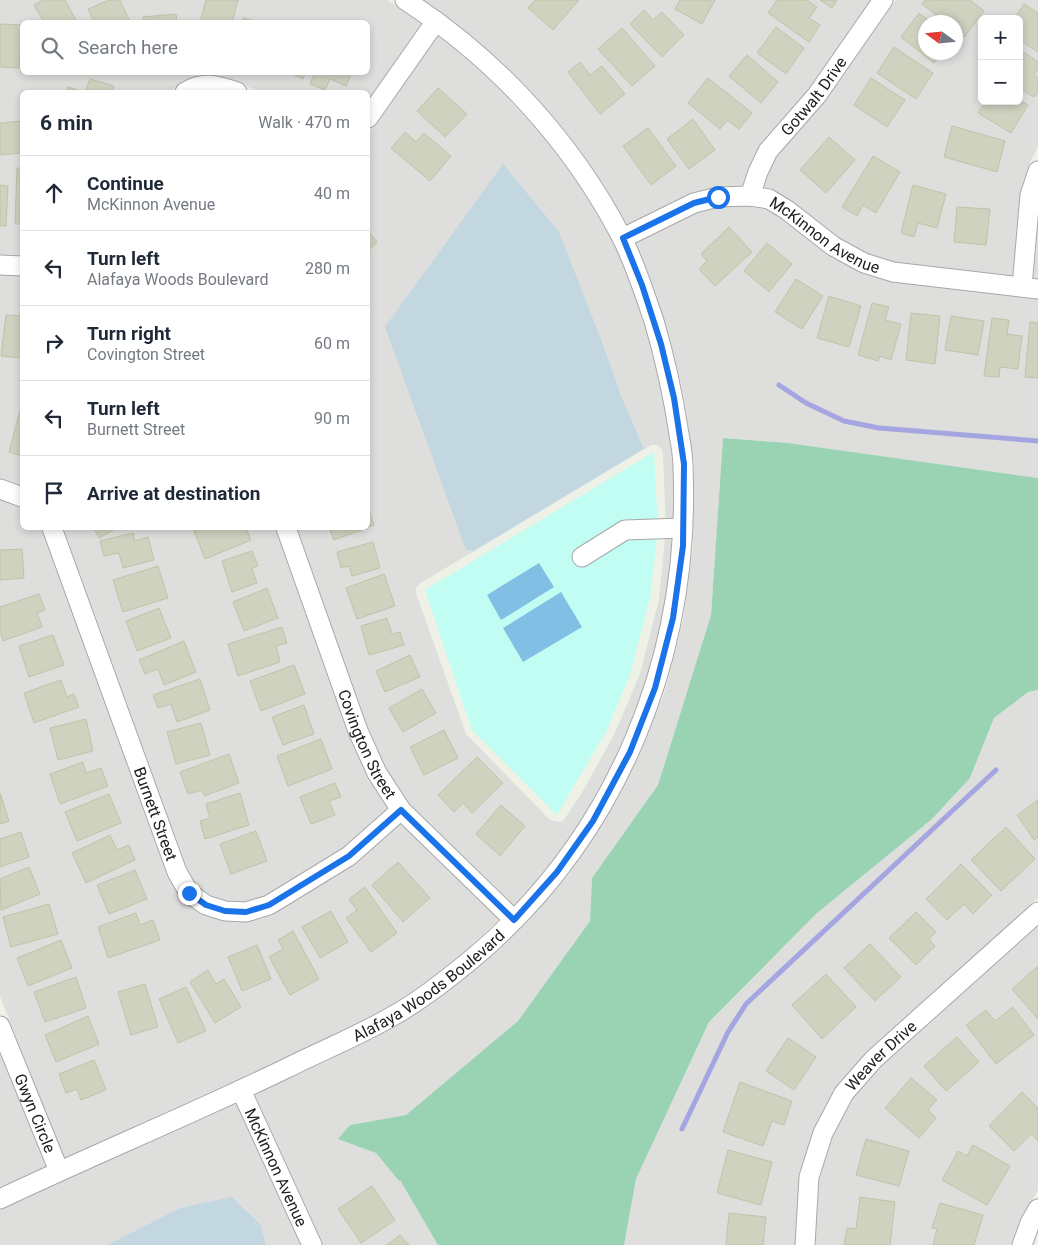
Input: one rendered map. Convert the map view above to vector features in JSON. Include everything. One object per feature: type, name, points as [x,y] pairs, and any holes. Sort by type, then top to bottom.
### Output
[{"type":"street","name":"Alafaya Woods Boulevard","points":[[0,1199],[241,1090],[390,1018],[453,974],[514,920],[557,872],[588,828],[630,752],[655,688],[673,618],[683,546],[684,464],[674,398],[661,344],[642,285],[623,238],[596,192],[546,123],[483,59],[436,21],[405,0]]},
{"type":"street","name":"Gotwalt Drive","points":[[750,196],[768,151],[817,95],[884,0]]},
{"type":"street","points":[[370,115],[436,21]]},
{"type":"street","points":[[189,90],[202,84],[231,90]]},
{"type":"street","points":[[1030,288],[1030,195],[1038,171]]},
{"type":"street","name":"McKinnon Avenue","points":[[623,238],[694,203],[718,197],[750,196],[769,199],[787,210],[833,246],[864,263],[893,272],[1030,288]]},
{"type":"street","points":[[0,265],[20,266]]},
{"type":"street","points":[[0,489],[20,496]]},
{"type":"street","points":[[582,556],[625,530],[683,528]]},
{"type":"street","name":"Burnett Street","points":[[53,530],[178,872],[189,893],[206,905],[225,911],[246,912],[269,905],[349,856],[401,810]]},
{"type":"street","name":"Covington Street","points":[[287,530],[358,731],[377,772],[401,810],[514,920]]},
{"type":"street","name":"Weaver Drive","points":[[805,1245],[809,1177],[823,1133],[844,1093],[874,1059],[1038,912]]},
{"type":"street","name":"Gwyn Circle","points":[[0,1026],[59,1171]]},
{"type":"street","name":"McKinnon Avenue","points":[[241,1090],[312,1245]]},
{"type":"street","points":[[1022,1245],[1030,1223],[1038,1209]]},
{"type":"shaded area","points":[[0,0],[387,0],[423,23],[370,98],[370,90],[257,90],[225,79],[203,75],[178,85],[173,90],[20,90],[20,257],[0,256]]},
{"type":"shaded area","points":[[422,0],[871,0],[809,90],[760,145],[742,187],[717,188],[691,194],[626,226],[605,188],[554,118],[490,53],[450,19]]},
{"type":"shaded area","points":[[896,0],[1038,0],[1038,146],[1031,160],[1020,194],[1013,277],[895,264],[868,255],[839,239],[763,189],[767,175],[777,156],[826,100]]},
{"type":"shaded area","points":[[439,35],[476,65],[538,129],[562,159],[587,196],[614,242],[632,287],[651,346],[664,399],[673,464],[673,545],[663,616],[645,685],[621,748],[584,816],[549,867],[513,906],[409,805],[386,769],[367,728],[297,530],[370,530],[370,131]],"holes":[[[559,233],[603,344],[622,398],[644,449],[651,445],[657,445],[663,453],[666,530],[659,599],[640,674],[615,733],[580,796],[563,821],[558,822],[550,820],[466,734],[416,593],[416,588],[419,584],[474,551],[466,550]]]},
{"type":"shaded area","points":[[503,164],[559,232],[622,398],[644,449],[474,551],[466,550],[385,327]]},
{"type":"shaded area","points":[[750,205],[765,208],[781,217],[829,254],[1038,298],[1038,478],[788,443],[723,438],[711,615],[658,785],[592,878],[590,921],[518,1021],[406,1115],[350,1125],[339,1138],[376,1153],[400,1180],[438,1245],[322,1245],[254,1095],[396,1025],[439,997],[481,964],[528,921],[566,878],[602,825],[639,756],[665,691],[683,621],[693,547],[694,465],[684,397],[671,343],[652,283],[635,243],[698,211],[720,206]]},
{"type":"shaded area","points":[[1038,220],[1038,279],[1033,279]]},
{"type":"shaded area","points":[[0,274],[20,275],[20,487],[0,480]]},
{"type":"shaded area","points":[[654,452],[658,530],[650,597],[631,672],[607,730],[557,815],[472,730],[425,590]]},
{"type":"shaded area","points":[[0,499],[20,507],[20,530],[41,530],[45,535],[168,874],[249,921],[272,914],[355,864],[401,823],[500,919],[466,950],[425,983],[384,1010],[237,1082],[64,1159],[0,996]]},
{"type":"shaded area","points":[[64,530],[276,530],[348,733],[368,776],[388,808],[342,849],[264,897],[244,903],[226,902],[211,897],[197,887],[187,869]]},
{"type":"shaded area","points":[[539,563],[554,587],[501,620],[487,595]]},
{"type":"shaded area","points":[[561,592],[582,627],[523,662],[503,628]]},
{"type":"shaded area","points":[[1038,690],[1038,898],[867,1052],[836,1087],[814,1129],[799,1174],[795,1245],[624,1245],[636,1179],[709,1022],[816,914],[932,819],[970,778],[994,718],[1028,692]]},
{"type":"shaded area","points":[[1038,925],[1038,1190],[1020,1220],[1011,1245],[815,1245],[819,1180],[833,1137],[853,1098],[882,1065]]},
{"type":"shaded area","points":[[0,1052],[46,1167],[0,1188]]},
{"type":"shaded area","points":[[236,1103],[301,1245],[266,1245],[261,1225],[180,1208],[107,1245],[0,1245],[0,1209]]},
{"type":"shaded area","points":[[232,1197],[261,1225],[266,1245],[107,1245],[180,1208]]},
{"type":"green space","points":[[723,438],[788,443],[1038,478],[1038,690],[1028,692],[994,718],[970,778],[932,819],[816,914],[709,1022],[636,1179],[624,1245],[438,1245],[400,1180],[376,1153],[338,1139],[350,1125],[406,1115],[518,1021],[590,921],[592,878],[658,785],[711,615]]},
{"type":"building","points":[[43,0],[65,0],[76,20],[43,20],[34,5]]},
{"type":"building","points":[[109,0],[120,0],[129,20],[93,20],[88,9]]},
{"type":"building","points":[[206,0],[238,0],[233,20],[201,20]]},
{"type":"building","points":[[535,0],[579,0],[553,30],[528,8]]},
{"type":"building","points":[[680,0],[715,0],[702,24],[675,9]]},
{"type":"building","points":[[777,0],[807,0],[817,7],[809,18],[820,25],[809,42],[768,13]]},
{"type":"building","points":[[820,0],[837,0],[832,8]]},
{"type":"building","points":[[925,0],[970,0],[984,11],[981,15],[978,15],[978,19],[964,37],[963,15],[937,15],[922,4]]},
{"type":"building","points":[[1024,4],[1038,13],[1038,52],[1023,43],[1023,15],[1017,15]]},
{"type":"building","points":[[644,10],[653,20],[662,12],[684,35],[662,57],[630,24]]},
{"type":"building","points":[[919,13],[922,15],[918,15],[918,50],[901,37]]},
{"type":"building","points":[[176,14],[177,20],[144,20],[143,17]]},
{"type":"building","points":[[0,24],[20,25],[19,68],[0,67]]},
{"type":"building","points":[[776,27],[804,48],[786,74],[757,53]]},
{"type":"building","points":[[622,28],[655,66],[632,86],[598,49]]},
{"type":"building","points":[[894,47],[933,73],[916,99],[877,73]]},
{"type":"building","points":[[1023,52],[1038,62],[1038,68],[1034,75],[1038,77],[1038,92],[1034,97],[1023,90]]},
{"type":"building","points":[[747,55],[778,82],[761,103],[729,76]]},
{"type":"building","points":[[580,62],[590,75],[602,66],[625,94],[600,114],[568,72]]},
{"type":"building","points":[[294,75],[305,75],[303,79]]},
{"type":"building","points":[[314,75],[351,75],[346,86],[330,79],[325,90],[310,84]]},
{"type":"building","points":[[708,78],[752,113],[739,129],[727,120],[720,129],[688,103]]},
{"type":"building","points":[[871,78],[905,100],[887,127],[854,105]]},
{"type":"building","points":[[90,79],[114,86],[113,90],[86,90]]},
{"type":"building","points":[[438,88],[467,114],[445,137],[417,111]]},
{"type":"building","points":[[1023,102],[1028,105],[1011,133],[978,113],[983,105],[1023,105]]},
{"type":"building","points":[[693,119],[715,150],[689,169],[667,139]]},
{"type":"building","points":[[20,121],[20,153],[0,155],[0,123]]},
{"type":"building","points":[[952,126],[1005,141],[997,172],[944,157]]},
{"type":"building","points":[[648,128],[676,166],[651,185],[623,146]]},
{"type":"building","points":[[405,132],[416,142],[424,133],[451,156],[430,181],[391,148]]},
{"type":"building","points":[[829,137],[855,160],[826,193],[800,170]]},
{"type":"building","points":[[873,156],[900,172],[876,213],[863,205],[857,216],[842,207]]},
{"type":"building","points":[[17,168],[20,168],[20,224],[15,224]]},
{"type":"building","points":[[0,185],[8,186],[6,226],[0,226]]},
{"type":"building","points":[[913,185],[946,194],[937,228],[918,223],[914,237],[901,233]]},
{"type":"building","points":[[957,207],[990,209],[986,245],[954,242]]},
{"type":"building","points":[[729,227],[752,252],[715,286],[699,269],[707,261],[701,254]]},
{"type":"building","points":[[370,233],[377,242],[370,249]]},
{"type":"building","points":[[767,243],[792,264],[769,292],[744,271]]},
{"type":"building","points":[[796,279],[823,296],[802,329],[775,312]]},
{"type":"building","points":[[829,296],[861,306],[849,347],[817,338]]},
{"type":"building","points":[[872,303],[889,307],[885,320],[901,324],[891,360],[880,356],[878,361],[858,355]]},
{"type":"building","points":[[911,313],[940,316],[935,364],[906,360]]},
{"type":"building","points":[[6,315],[20,316],[20,358],[1,356]]},
{"type":"building","points":[[951,316],[984,321],[978,355],[945,350]]},
{"type":"building","points":[[992,318],[1009,320],[1007,334],[1022,336],[1018,369],[1000,367],[999,377],[984,376]]},
{"type":"building","points":[[1030,322],[1038,323],[1038,378],[1025,377]]},
{"type":"building","points":[[20,411],[20,455],[9,452]]},
{"type":"building","points":[[370,514],[374,525],[370,526]]},
{"type":"building","points":[[95,530],[113,530],[99,538]]},
{"type":"building","points":[[247,530],[251,540],[205,559],[194,531]]},
{"type":"building","points":[[330,530],[362,530],[334,540]]},
{"type":"building","points":[[133,533],[135,541],[148,537],[154,560],[123,568],[119,553],[104,556],[100,541]]},
{"type":"building","points":[[373,542],[380,568],[352,576],[349,566],[341,568],[337,552]]},
{"type":"building","points":[[22,549],[24,578],[0,580],[0,550]]},
{"type":"building","points":[[252,551],[258,566],[252,568],[257,583],[232,592],[222,561]]},
{"type":"building","points":[[158,566],[168,598],[123,612],[113,580]]},
{"type":"building","points":[[384,574],[395,606],[357,619],[346,588]]},
{"type":"building","points":[[267,588],[278,618],[244,631],[233,602]]},
{"type":"building","points":[[39,594],[45,610],[37,613],[42,627],[3,641],[0,631],[0,607]]},
{"type":"building","points":[[159,608],[171,638],[137,651],[126,621]]},
{"type":"building","points":[[387,618],[392,634],[400,632],[404,645],[369,655],[361,626]]},
{"type":"building","points":[[282,627],[287,643],[276,646],[280,662],[238,676],[228,644]]},
{"type":"building","points":[[53,635],[64,665],[29,677],[19,646]]},
{"type":"building","points":[[184,641],[196,672],[164,685],[158,669],[145,674],[139,660]]},
{"type":"building","points":[[410,655],[420,677],[385,692],[376,671]]},
{"type":"building","points":[[294,665],[305,694],[261,711],[250,681]]},
{"type":"building","points":[[200,679],[210,710],[177,722],[171,704],[158,708],[153,695]]},
{"type":"building","points":[[61,680],[67,697],[74,694],[79,707],[34,723],[24,693]]},
{"type":"building","points":[[422,689],[436,713],[403,732],[389,708]]},
{"type":"building","points":[[304,705],[314,734],[283,745],[272,717]]},
{"type":"building","points":[[86,719],[93,751],[58,760],[50,728]]},
{"type":"building","points":[[201,723],[210,755],[176,764],[167,732]]},
{"type":"building","points":[[444,730],[458,758],[424,775],[410,747]]},
{"type":"building","points":[[321,739],[332,769],[288,786],[277,756]]},
{"type":"building","points":[[229,754],[239,783],[204,796],[202,790],[188,794],[180,772]]},
{"type":"building","points":[[477,757],[503,783],[472,813],[463,803],[454,812],[438,795]]},
{"type":"building","points":[[83,762],[86,773],[101,768],[108,786],[60,804],[50,774]]},
{"type":"building","points":[[335,783],[341,797],[329,801],[335,815],[311,824],[300,797]]},
{"type":"building","points":[[0,793],[9,821],[0,824]]},
{"type":"building","points":[[240,793],[249,825],[205,839],[200,821],[210,818],[206,804]]},
{"type":"building","points":[[109,794],[121,823],[77,841],[65,812]]},
{"type":"building","points":[[1038,800],[1038,837],[1034,840],[1017,815]]},
{"type":"building","points":[[501,805],[525,826],[500,856],[476,834]]},
{"type":"building","points":[[1006,827],[1035,859],[1001,891],[971,860]]},
{"type":"building","points":[[256,831],[267,861],[231,874],[220,844]]},
{"type":"building","points":[[21,832],[29,857],[0,867],[0,839]]},
{"type":"building","points":[[110,835],[117,850],[129,845],[135,860],[86,883],[72,853]]},
{"type":"building","points":[[398,862],[430,898],[403,922],[372,885]]},
{"type":"building","points":[[961,864],[992,895],[973,914],[964,904],[947,920],[926,899]]},
{"type":"building","points":[[29,867],[40,894],[1,910],[0,879]]},
{"type":"building","points":[[135,870],[147,899],[109,914],[97,885]]},
{"type":"building","points":[[365,887],[397,933],[371,952],[346,918],[357,910],[349,899]]},
{"type":"building","points":[[49,904],[58,934],[11,947],[3,917]]},
{"type":"building","points":[[331,911],[348,942],[320,958],[302,927]]},
{"type":"building","points":[[916,912],[936,932],[929,939],[935,946],[916,965],[889,938]]},
{"type":"building","points":[[136,913],[140,925],[153,920],[160,940],[108,958],[98,927]]},
{"type":"building","points":[[293,931],[319,979],[290,995],[269,957],[283,949],[278,940]]},
{"type":"building","points":[[61,940],[72,968],[28,986],[17,958]]},
{"type":"building","points":[[870,944],[901,977],[875,1001],[844,968]]},
{"type":"building","points":[[257,945],[271,979],[242,991],[228,957]]},
{"type":"building","points":[[1038,966],[1038,1019],[1012,989]]},
{"type":"building","points":[[208,970],[216,984],[224,979],[241,1007],[215,1023],[190,982]]},
{"type":"building","points":[[826,974],[856,1007],[822,1039],[792,1005]]},
{"type":"building","points":[[76,977],[86,1008],[45,1022],[34,992]]},
{"type":"building","points":[[145,984],[158,1027],[131,1035],[118,992]]},
{"type":"building","points":[[186,987],[206,1031],[178,1043],[159,999]]},
{"type":"building","points":[[1013,1007],[1034,1035],[996,1064],[966,1025],[986,1010],[995,1021]]},
{"type":"building","points":[[88,1016],[99,1044],[56,1062],[45,1035]]},
{"type":"building","points":[[957,1037],[979,1062],[946,1091],[924,1066]]},
{"type":"building","points":[[788,1038],[816,1057],[794,1090],[766,1071]]},
{"type":"building","points":[[94,1060],[106,1090],[81,1100],[77,1089],[66,1093],[59,1074]]},
{"type":"building","points":[[911,1078],[937,1100],[928,1110],[936,1118],[919,1138],[885,1108]]},
{"type":"building","points":[[740,1082],[792,1101],[784,1125],[772,1121],[763,1146],[723,1132]]},
{"type":"building","points":[[1022,1092],[1038,1108],[1038,1141],[1031,1134],[1014,1151],[989,1126]]},
{"type":"building","points":[[866,1139],[909,1151],[899,1186],[856,1175]]},
{"type":"building","points":[[973,1145],[1010,1166],[987,1205],[942,1180],[958,1151],[967,1156]]},
{"type":"building","points":[[728,1150],[772,1162],[761,1205],[717,1193]]},
{"type":"building","points":[[372,1186],[395,1220],[361,1243],[338,1209]]},
{"type":"building","points":[[860,1197],[895,1202],[890,1245],[844,1245],[847,1228],[856,1229]]},
{"type":"building","points":[[940,1203],[983,1215],[974,1245],[933,1245],[937,1229],[932,1228]]},
{"type":"building","points":[[729,1213],[766,1217],[763,1245],[726,1245]]},
{"type":"building","points":[[400,1235],[409,1245],[387,1245]]},
{"type":"waterway","points":[[779,385],[806,403],[844,421],[879,428],[1038,441]]},
{"type":"waterway","points":[[682,1129],[728,1032],[746,1004],[996,770]]},
{"type":"route","points":[[189,893],[206,905],[225,911],[246,912],[269,905],[349,856],[401,810],[514,920],[557,872],[593,821],[630,752],[655,688],[673,618],[683,546],[684,464],[674,398],[661,344],[642,285],[623,238],[694,203],[718,197]]}]
